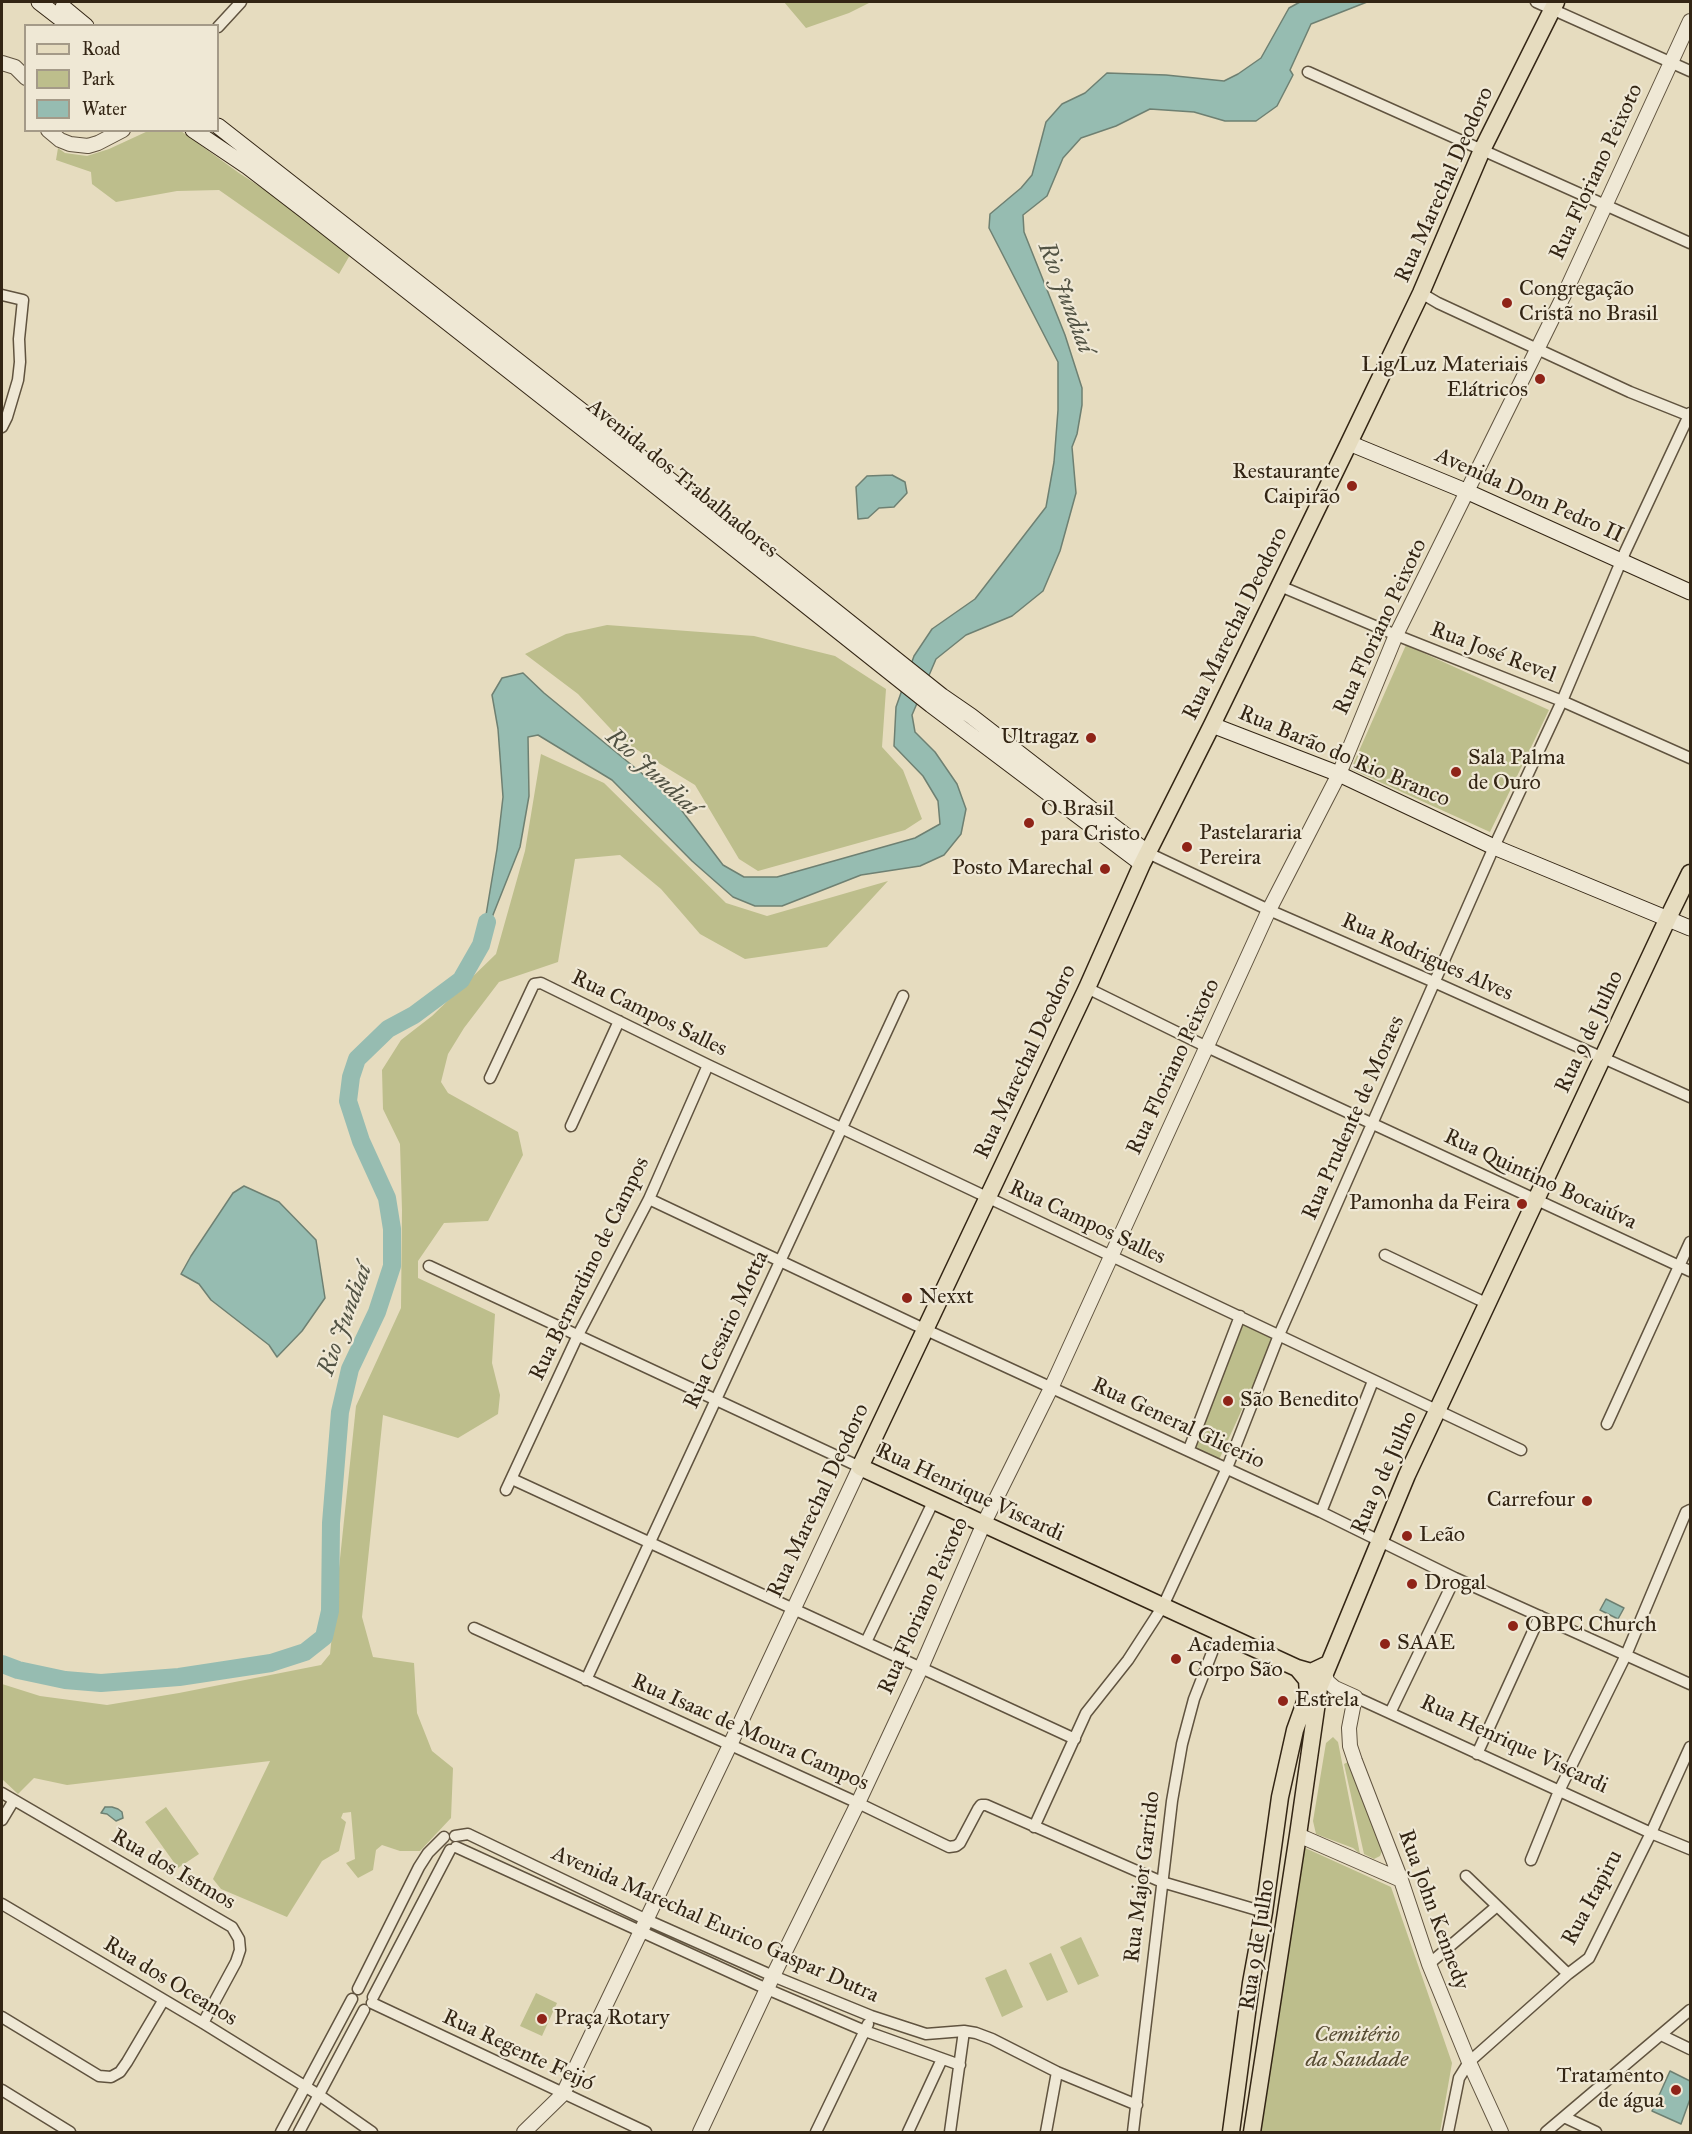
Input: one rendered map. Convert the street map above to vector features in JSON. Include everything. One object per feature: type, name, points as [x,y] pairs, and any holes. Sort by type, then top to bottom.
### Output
[{"type":"main road","points":[[46,3],[68,24]]},
{"type":"main road","points":[[46,3],[83,24]]},
{"type":"main road","name":"Rua Marechal Deodoro","points":[[860,1467],[1087,988],[1145,859],[1421,293],[1482,150],[1555,5]]},
{"type":"main road","name":"Avenida dos Trabalhadores","points":[[219,127],[937,700],[971,716],[1145,859]]},
{"type":"main road","name":"Avenida dos Trabalhadores","points":[[196,132],[248,167],[887,660]]},
{"type":"main road","name":"Avenida Dom Pedro II","points":[[1349,443],[1468,492],[1690,592]]},
{"type":"main road","name":"Rua Barão do Rio Branco","points":[[1212,725],[1339,774],[1494,848],[1690,928]]},
{"type":"main road","name":"Rua 9 de Julho","points":[[1231,2133],[1251,1983],[1290,1745],[1323,1682],[1380,1540],[1437,1410],[1690,873]]},
{"type":"main road","name":"Rua Henrique Viscardi","points":[[860,1467],[1297,1668]]},
{"type":"main road","points":[[1297,1668],[1311,1672],[1323,1682]]},
{"type":"main road","points":[[1297,1668],[1307,1680],[1323,1682]]},
{"type":"main road","name":"Rua 9 de Julho","points":[[1252,2133],[1323,1682]]},
{"type":"main road","points":[[1290,1745],[1295,1766],[1286,1815],[1290,1830],[1298,1835]]},
{"type":"street","points":[[219,26],[241,2]]},
{"type":"street","points":[[1536,2],[1555,5],[1690,71]]},
{"type":"street","name":"Rua Floriano Peixoto","points":[[700,2133],[921,1668],[984,1523],[1052,1386],[1269,910],[1339,774],[1396,635],[1566,293],[1690,21]]},
{"type":"street","points":[[2,63],[15,67],[24,76]]},
{"type":"street","points":[[1308,72],[1690,243]]},
{"type":"street","points":[[50,132],[60,140],[70,144],[88,146],[119,132]]},
{"type":"street","points":[[1421,293],[1630,392],[1690,415]]},
{"type":"street","points":[[2,295],[23,300],[18,380],[2,427]]},
{"type":"street","name":"Rua Prudente de Moraes","points":[[1034,1827],[1086,1713],[1128,1660],[1163,1606],[1227,1468],[1279,1335],[1434,982],[1562,701],[1621,562],[1690,415]]},
{"type":"street","name":"Rua José Revel","points":[[1280,586],[1562,701],[1690,758]]},
{"type":"street","name":"Rua Rodrigues Alves","points":[[1145,859],[1434,982],[1690,1097]]},
{"type":"street","name":"Rua Campos Salles","points":[[490,1078],[534,984],[541,983],[987,1198],[1111,1254],[1521,1450]]},
{"type":"street","name":"Rua Quintino Bocaiúva","points":[[1087,988],[1372,1125],[1690,1271]]},
{"type":"street","name":"Rua Cesario Motta","points":[[586,1680],[903,996]]},
{"type":"street","points":[[571,1126],[619,1021]]},
{"type":"street","name":"Rua Bernardino de Campos","points":[[506,1490],[578,1335],[649,1199],[708,1065]]},
{"type":"street","name":"Rua General Glicerio","points":[[649,1199],[924,1329],[1189,1449],[1455,1578],[1690,1684]]},
{"type":"street","points":[[1607,1424],[1690,1242]]},
{"type":"street","points":[[1385,1255],[1488,1304]]},
{"type":"street","name":"Rua Henrique Viscardi","points":[[429,1266],[860,1467]]},
{"type":"street","points":[[1189,1449],[1240,1316]]},
{"type":"street","points":[[1321,1512],[1373,1381]]},
{"type":"street","name":"Rua Marechal Deodoro","points":[[524,2133],[563,2094],[860,1467]]},
{"type":"street","points":[[512,1479],[1075,1739]]},
{"type":"street","points":[[866,1642],[933,1500]]},
{"type":"street","points":[[1531,1860],[1559,1791],[1626,1655],[1686,1512],[1690,1510]]},
{"type":"street","points":[[1390,1713],[1455,1578]]},
{"type":"street","points":[[1478,1754],[1540,1616]]},
{"type":"street","name":"Rua Isaac de Moura Campos","points":[[474,1628],[858,1803],[949,1847],[960,1843],[981,1805],[992,1807],[1034,1827]]},
{"type":"street","name":"Rua Major Garrido","points":[[1133,2133],[1172,1801],[1182,1744],[1194,1699],[1220,1632]]},
{"type":"street","name":"Rua Henrique Viscardi","points":[[1323,1682],[1690,1849]]},
{"type":"street","name":"Rua John Kennedy","points":[[1355,1697],[1349,1728],[1350,1746],[1401,1880],[1429,1964],[1501,2133]]},
{"type":"street","name":"Rua Itapiru","points":[[1448,2133],[1459,2078],[1469,2062],[1568,1974],[1589,1959],[1690,1747]]},
{"type":"street","name":"Rua dos Istmos","points":[[2,1793],[232,1927],[239,1939],[240,1950],[236,1962],[203,2023]]},
{"type":"street","points":[[2,1820],[14,1800]]},
{"type":"street","points":[[1034,1827],[1162,1882],[1264,1912]]},
{"type":"street","name":"Avenida Marechal Eurico Gaspar Dutra","points":[[451,1842],[468,1834],[475,1837],[553,1875],[767,1989],[865,2031],[960,2065]]},
{"type":"street","points":[[1298,1835],[1401,1880]]},
{"type":"street","points":[[468,1852],[475,1837]]},
{"type":"street","points":[[281,2133],[419,1867],[428,1853],[451,1842]]},
{"type":"street","points":[[299,2133],[370,2003],[451,1842]]},
{"type":"street","name":"Avenida Marechal Eurico Gaspar Dutra","points":[[451,1842],[468,1852],[547,1887],[871,2016],[926,2034],[964,2031]]},
{"type":"street","points":[[1368,1866],[1380,1864],[1389,1850]]},
{"type":"street","points":[[547,1887],[553,1875]]},
{"type":"street","points":[[1466,1876],[1568,1974]]},
{"type":"street","name":"Rua dos Oceanos","points":[[2,1904],[305,2086],[372,2133]]},
{"type":"street","points":[[1429,1964],[1497,1906]]},
{"type":"street","name":"Rua Regente Feijó","points":[[355,1994],[368,1990],[370,2003],[646,2133]]},
{"type":"street","points":[[355,1994],[353,2005],[358,2009],[370,2003]]},
{"type":"street","points":[[2,2017],[99,2076],[111,2077],[120,2072],[127,2062],[163,2001]]},
{"type":"street","points":[[1546,2133],[1690,2010]]},
{"type":"street","points":[[816,2133],[871,2016]]},
{"type":"street","points":[[950,2133],[964,2031],[992,2039],[1057,2072],[1137,2105]]},
{"type":"street","points":[[1661,2035],[1690,2049]]},
{"type":"street","points":[[908,2133],[942,2060]]},
{"type":"street","points":[[1046,2133],[1057,2072]]},
{"type":"street","points":[[2,2090],[70,2133]]},
{"type":"street","points":[[1564,2116],[1596,2133]]},
{"type":"green space","points":[[784,2],[871,2],[849,13],[806,28]]},
{"type":"green space","points":[[146,132],[182,132],[239,173],[354,248],[339,274],[219,190],[177,191],[116,202],[92,184],[91,172],[56,160],[58,148],[65,153],[87,156],[109,149]]},
{"type":"green space","points":[[607,625],[754,636],[835,656],[886,689],[882,747],[903,770],[922,819],[905,830],[758,871],[739,859],[695,785],[621,740],[578,694],[525,654],[566,634]]},
{"type":"green space","points":[[1406,645],[1549,710],[1490,832],[1351,769]]},
{"type":"green space","points":[[541,754],[604,783],[726,903],[767,916],[888,881],[827,947],[745,959],[700,934],[661,889],[620,855],[575,859],[558,962],[499,982],[464,1028],[448,1054],[441,1082],[448,1093],[518,1132],[523,1155],[488,1221],[444,1223],[418,1261],[418,1278],[495,1314],[492,1363],[500,1395],[498,1414],[458,1438],[383,1415],[362,1617],[373,1657],[414,1663],[417,1713],[432,1751],[453,1768],[451,1818],[420,1851],[400,1851],[382,1845],[376,1850],[373,1870],[358,1878],[346,1863],[355,1859],[351,1812],[343,1813],[341,1818],[346,1822],[339,1851],[322,1861],[287,1917],[221,1889],[213,1879],[270,1761],[67,1785],[34,1778],[18,1794],[2,1779],[2,1684],[40,1696],[107,1705],[321,1665],[330,1654],[356,1406],[401,1308],[400,1144],[383,1109],[382,1070],[401,1040],[432,1016],[496,954],[525,851]]},
{"type":"green space","points":[[1242,1321],[1275,1337],[1218,1462],[1189,1449]]},
{"type":"green space","points":[[1333,1737],[1338,1742],[1360,1854],[1353,1848],[1316,1834],[1313,1821],[1326,1743]]},
{"type":"green space","points":[[1350,1761],[1381,1843],[1380,1856],[1374,1859],[1364,1854],[1344,1764]]},
{"type":"green space","points":[[166,1807],[199,1854],[178,1868],[145,1822]]},
{"type":"green space","name":"Cemitério da Saudade","points":[[1303,1847],[1391,1887],[1452,2063],[1440,2132],[1259,2132]]},
{"type":"green space","points":[[1081,1937],[1099,1976],[1078,1985],[1060,1947]]},
{"type":"green space","points":[[1051,1953],[1068,1992],[1047,2001],[1029,1963]]},
{"type":"green space","points":[[1006,1969],[1023,2007],[1002,2017],[985,1978]]},
{"type":"green space","points":[[536,1993],[557,2003],[542,2036],[520,2026]]},
{"type":"water","points":[[1300,2],[1367,2],[1311,24],[1290,70],[1293,75],[1277,106],[1256,121],[1225,121],[1194,112],[1150,109],[1116,126],[1081,138],[1063,158],[1047,196],[1023,215],[1024,232],[1065,335],[1082,388],[1082,405],[1077,434],[1072,447],[1076,493],[1060,551],[1043,591],[1012,616],[966,635],[936,659],[912,715],[915,732],[935,752],[957,784],[966,809],[961,834],[944,855],[920,866],[861,875],[782,906],[755,906],[733,897],[692,861],[612,780],[538,735],[528,737],[529,796],[520,847],[481,945],[503,797],[498,729],[492,695],[502,678],[523,673],[544,693],[673,799],[723,865],[744,877],[777,877],[915,838],[940,824],[938,801],[923,776],[894,746],[896,707],[914,656],[932,629],[975,599],[1046,507],[1054,462],[1058,410],[1058,362],[989,228],[990,214],[1021,188],[1032,175],[1046,122],[1062,104],[1085,93],[1107,73],[1166,75],[1224,81],[1261,58],[1289,8]]},
{"type":"water","points":[[892,475],[905,482],[907,493],[894,507],[879,508],[868,518],[858,519],[856,487],[867,476]]},
{"type":"water","points":[[244,1186],[279,1202],[316,1240],[325,1298],[302,1331],[277,1357],[269,1345],[211,1300],[199,1284],[181,1274],[233,1193]]},
{"type":"water","points":[[1606,1599],[1624,1608],[1618,1619],[1600,1610]]},
{"type":"water","points":[[105,1807],[118,1809],[122,1812],[123,1818],[116,1821],[107,1814],[101,1813]]},
{"type":"water","name":"Tratamento de água","points":[[1670,2071],[1690,2081],[1690,2099],[1681,2124],[1652,2111]]},
{"type":"waterway","name":"Rio Jundiaí","points":[[2,1664],[18,1670],[65,1680],[101,1683],[179,1677],[271,1663],[305,1652],[324,1637],[330,1611],[331,1523],[340,1412],[350,1369],[377,1312],[392,1266],[392,1229],[387,1198],[361,1141],[348,1101],[351,1077],[357,1059],[388,1029],[414,1015],[461,980],[481,945],[487,922]]},
{"type":"place","name":"Congregação Cristã no Brasil","points":[[1507,303]]},
{"type":"place","name":"Lig Luz Materiais Elátricos","points":[[1540,379]]},
{"type":"place","name":"Restaurante Caipirão","points":[[1352,486]]},
{"type":"place","name":"Ultragaz","points":[[1091,738]]},
{"type":"place","name":"Sala Palma de Ouro","points":[[1456,772]]},
{"type":"place","name":"O Brasil para Cristo","points":[[1029,823]]},
{"type":"place","name":"Pastelararia Pereira","points":[[1187,847]]},
{"type":"place","name":"Posto Marechal","points":[[1105,869]]},
{"type":"place","name":"Pamonha da Feira","points":[[1522,1204]]},
{"type":"place","name":"Nexxt","points":[[907,1298]]},
{"type":"place","name":"São Benedito","points":[[1228,1401]]},
{"type":"place","name":"Carrefour","points":[[1587,1501]]},
{"type":"place","name":"Leão","points":[[1407,1536]]},
{"type":"place","name":"Drogal","points":[[1412,1584]]},
{"type":"place","name":"OBPC Church","points":[[1513,1626]]},
{"type":"place","name":"SAAE","points":[[1385,1644]]},
{"type":"place","name":"Academia Corpo São","points":[[1176,1659]]},
{"type":"place","name":"Estrela","points":[[1283,1701]]},
{"type":"place","name":"Praça Rotary","points":[[542,2019]]},
{"type":"place","name":"Tratamento de água","points":[[1676,2090]]}]
